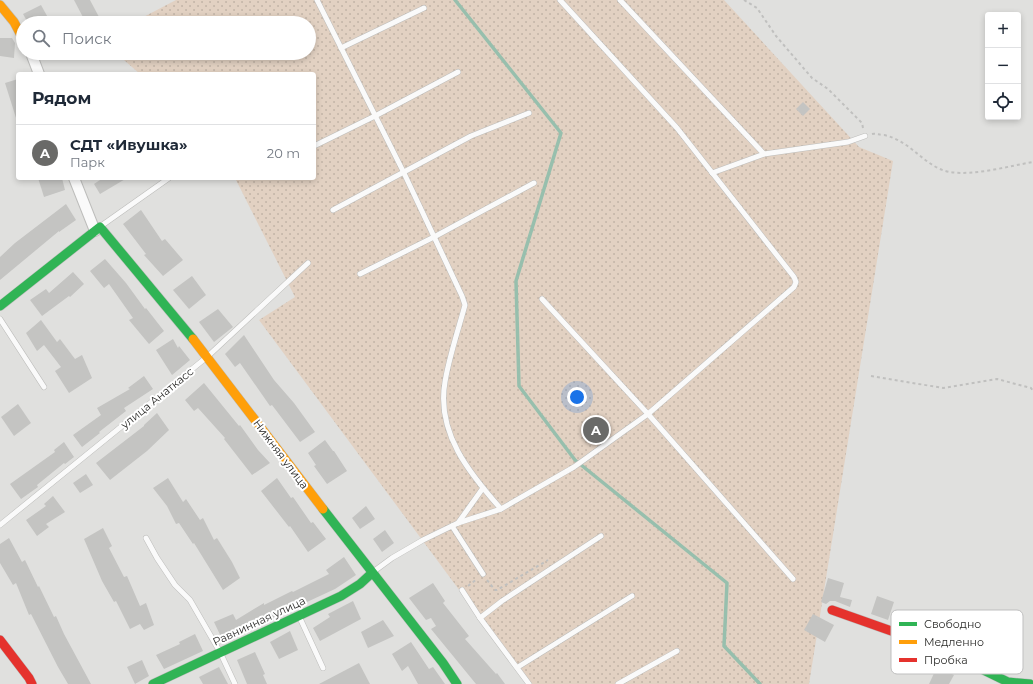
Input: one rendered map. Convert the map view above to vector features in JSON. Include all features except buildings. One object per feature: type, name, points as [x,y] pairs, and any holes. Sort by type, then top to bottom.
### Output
[{"type":"street","points":[[0,5],[16,26]]},
{"type":"street","points":[[33,60],[38,72]]},
{"type":"street","name":"Нижняя улица","points":[[75,180],[97,229],[207,357],[372,573],[443,663],[457,684]]},
{"type":"street","points":[[0,306],[97,229]]},
{"type":"street","name":"Равнинная улица","points":[[153,684],[341,596],[360,584],[372,573]]},
{"type":"street","points":[[832,610],[891,631]]},
{"type":"street","points":[[0,640],[32,684]]},
{"type":"street","points":[[991,674],[1008,682],[1030,684]]},
{"type":"lane","points":[[317,0],[403,171],[462,296],[465,306],[445,383],[444,404],[447,424],[459,455],[483,488],[501,509]]},
{"type":"lane","points":[[372,573],[392,558],[423,540],[458,523],[501,509],[585,460],[648,414],[794,287],[796,282],[794,277],[677,128],[560,0]]},
{"type":"lane","points":[[620,0],[764,154]]},
{"type":"lane","points":[[341,48],[424,8]]},
{"type":"lane","points":[[316,145],[458,72]]},
{"type":"lane","points":[[333,210],[403,171],[471,136],[529,113]]},
{"type":"lane","points":[[712,173],[764,154],[848,142],[865,136]]},
{"type":"lane","points":[[97,229],[166,180]]},
{"type":"lane","points":[[360,274],[434,237],[534,183]]},
{"type":"lane","name":"улица Анаткасс","points":[[0,525],[207,357],[308,263]]},
{"type":"lane","points":[[542,298],[648,414],[793,579]]},
{"type":"lane","points":[[0,319],[44,387]]},
{"type":"lane","points":[[458,523],[483,488]]},
{"type":"lane","points":[[452,526],[483,574]]},
{"type":"lane","points":[[480,618],[502,601],[601,536]]},
{"type":"lane","points":[[146,538],[175,585],[190,600],[220,652],[236,684]]},
{"type":"lane","points":[[462,590],[480,618],[518,667],[529,684]]},
{"type":"lane","points":[[518,667],[632,596]]},
{"type":"lane","points":[[299,616],[323,668]]},
{"type":"lane","points":[[618,684],[677,651]]},
{"type":"path","points":[[744,0],[757,8],[776,36],[812,78],[828,89],[862,124],[865,136],[875,134],[890,137],[907,145],[935,168],[950,172],[973,172],[1033,162]]},
{"type":"path","points":[[871,376],[943,388],[997,379],[1031,388],[1033,391]]},
{"type":"path","points":[[462,590],[483,574],[495,590],[497,590],[548,560]]},
{"type":"shaded area","points":[[176,0],[724,0],[859,147],[893,161],[809,684],[529,684],[259,320],[295,297],[236,180],[316,180],[316,72],[138,72],[124,60],[316,60],[316,16],[145,16]]},
{"type":"waterway","points":[[455,0],[561,133],[516,281],[519,386],[575,460],[727,583],[724,646],[760,684]]},
{"type":"traffic: fast","points":[[0,306],[100,227],[193,339]]},
{"type":"traffic: fast","points":[[323,509],[443,663],[457,684]]},
{"type":"traffic: fast","points":[[153,684],[341,596],[360,584],[372,573]]},
{"type":"traffic: fast","points":[[992,674],[1008,682],[1030,684]]},
{"type":"traffic: slow","points":[[0,5],[16,26]]},
{"type":"traffic: slow","points":[[193,339],[323,509]]},
{"type":"traffic: jam","points":[[832,610],[891,631]]},
{"type":"traffic: jam","points":[[0,640],[32,684]]},
{"type":"place","name":"СДТ «Ивушка»","points":[[596,430]]}]
